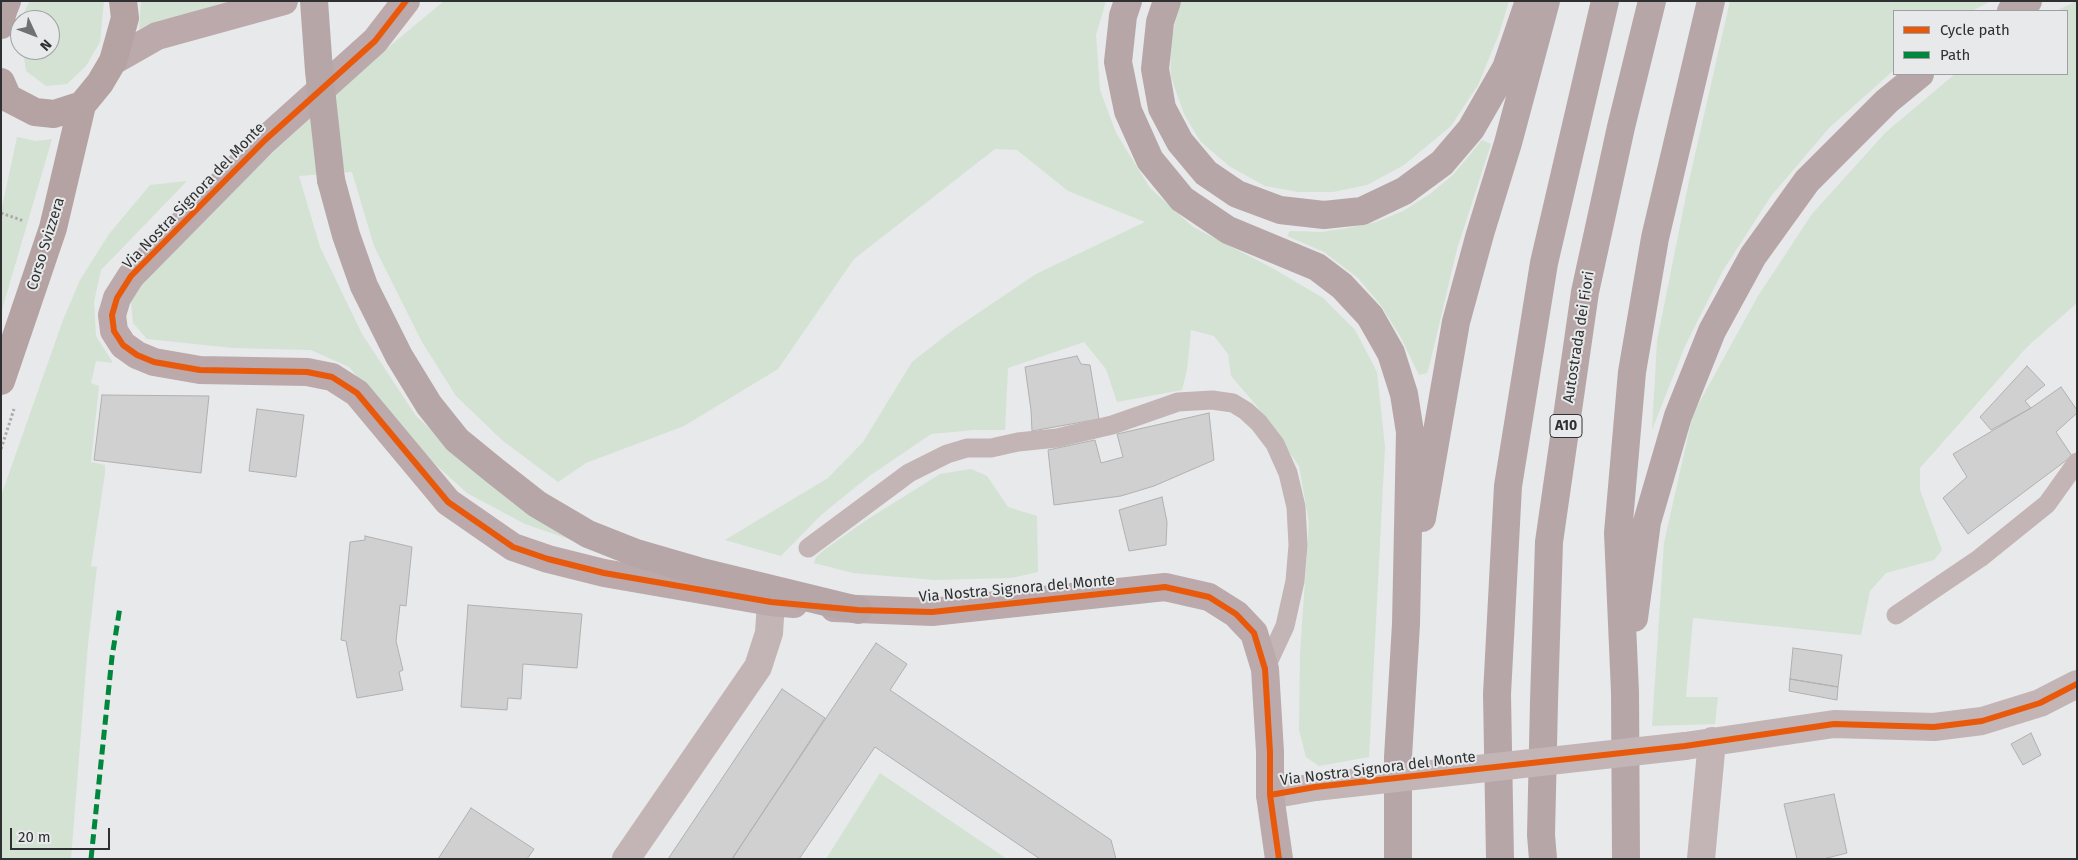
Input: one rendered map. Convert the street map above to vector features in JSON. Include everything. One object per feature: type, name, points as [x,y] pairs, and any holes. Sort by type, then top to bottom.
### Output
[{"type":"highway","points":[[314,1],[318,71],[331,180],[346,235],[364,286],[399,356],[429,405],[457,440],[537,504],[588,534],[636,553],[698,571],[858,610]]},
{"type":"highway","points":[[1128,1],[1123,16],[1118,62],[1128,111],[1150,160],[1182,199],[1228,230],[1316,267],[1342,286],[1370,316],[1391,353],[1404,394],[1410,432],[1406,624],[1398,757],[1398,859]]},
{"type":"highway","points":[[1167,1],[1160,22],[1155,69],[1162,108],[1180,142],[1206,172],[1237,194],[1280,210],[1324,215],[1362,211],[1404,191],[1442,163],[1471,129],[1506,68],[1529,1]]},
{"type":"highway","points":[[1406,624],[1456,322],[1480,234],[1508,143],[1546,1]]},
{"type":"highway","points":[[1500,859],[1498,837],[1497,694],[1508,486],[1544,262],[1605,1]]},
{"type":"highway","name":"Autostrada dei Fiori","points":[[1543,859],[1541,835],[1543,711],[1549,542],[1585,292],[1621,127],[1652,1]]},
{"type":"highway","points":[[1626,859],[1625,692],[1618,533],[1632,372],[1655,238],[1711,1]]},
{"type":"highway","points":[[2013,10],[2028,1]]},
{"type":"highway","points":[[1625,692],[1647,522],[1678,416],[1712,331],[1753,256],[1807,181],[1887,101],[1919,75]]},
{"type":"main road","points":[[1,25],[2,14],[7,1]]},
{"type":"main road","points":[[4,98],[35,112],[54,114],[82,105],[100,83],[113,61],[125,18],[124,1]]},
{"type":"main road","name":"Corso Svizzera","points":[[1,381],[53,228],[82,105]]},
{"type":"street","points":[[113,61],[157,36],[284,1]]},
{"type":"street","name":"Via Nostra Signora del Monte","points":[[406,1],[374,41],[265,140],[131,276],[117,298],[112,315],[114,331],[123,345],[137,355],[154,362],[200,370],[307,372],[332,376],[356,393],[448,502],[513,547],[548,560],[604,573],[771,602],[858,610],[932,612],[1165,587],[1209,597],[1236,614],[1254,633],[1265,670],[1270,752],[1270,795],[1315,787],[1685,746],[1834,724],[1934,727],[1982,721],[2040,703],[2077,684]]},
{"type":"street","points":[[626,859],[758,667],[769,632],[771,602]]},
{"type":"street","points":[[1701,859],[1712,741]]},
{"type":"street","points":[[1270,795],[1279,859]]},
{"type":"lane","points":[[808,548],[910,473],[947,454],[967,448],[990,448],[1018,442],[1057,438],[1112,425],[1178,402],[1212,400],[1233,404],[1246,411],[1259,423],[1275,444],[1288,473],[1296,506],[1298,545],[1295,581],[1285,626],[1265,670]]},
{"type":"lane","points":[[1896,615],[1980,558],[2046,504],[2077,462]]},
{"type":"green space","points":[[30,1],[104,1],[100,42],[86,66],[67,84],[46,86],[26,71],[24,60],[60,60],[60,10],[25,10]]},
{"type":"green space","points":[[141,1],[250,1],[161,20],[139,29]]},
{"type":"green space","points":[[444,1],[1106,1],[1096,35],[1100,90],[1116,133],[1150,188],[1193,227],[1274,269],[1323,298],[1355,330],[1377,372],[1385,447],[1369,757],[1319,766],[1306,757],[1299,730],[1300,654],[1309,523],[1299,466],[1256,405],[1231,376],[1228,354],[1214,336],[1191,330],[1187,370],[1182,390],[1117,402],[1106,369],[1084,342],[1008,368],[1005,430],[974,430],[931,434],[868,477],[821,515],[781,556],[725,540],[828,478],[863,442],[912,362],[953,330],[1036,274],[1145,222],[1068,191],[1017,150],[995,149],[854,259],[778,369],[684,426],[586,463],[558,482],[503,441],[456,396],[422,342],[374,246],[352,172],[299,176],[320,247],[362,334],[416,416],[477,472],[586,545],[525,524],[467,493],[425,455],[349,367],[311,350],[233,348],[147,339],[133,323],[131,302],[151,270],[271,154],[385,50]]},
{"type":"green space","points":[[1181,1],[1509,1],[1499,34],[1478,85],[1451,126],[1404,165],[1367,185],[1333,192],[1299,192],[1265,186],[1229,166],[1200,141],[1184,114],[1171,77],[1170,42]]},
{"type":"green space","points":[[1730,1],[1991,1],[1974,10],[1893,10],[1893,71],[1829,128],[1771,196],[1722,272],[1685,346],[1652,430],[1657,341],[1689,181]]},
{"type":"green space","points":[[2077,1],[2077,303],[2027,347],[1920,468],[1920,490],[1942,550],[1934,560],[1886,573],[1870,591],[1861,635],[1693,618],[1686,697],[1718,697],[1715,724],[1652,726],[1664,543],[1693,414],[1758,296],[1812,214],[1886,132],[1954,75],[2068,75],[2068,10],[2058,10]]},
{"type":"green space","points":[[17,137],[36,141],[52,139],[1,313],[1,212]]},
{"type":"green space","points":[[1482,140],[1491,144],[1457,249],[1429,367],[1427,373],[1419,375],[1400,336],[1380,304],[1358,278],[1324,252],[1287,236],[1290,231],[1321,232],[1376,222],[1403,211],[1430,194],[1453,175]]},
{"type":"green space","points":[[187,181],[101,270],[94,302],[96,336],[113,363],[96,361],[91,383],[99,386],[91,462],[105,465],[105,473],[91,566],[97,567],[88,644],[71,859],[1,859],[1,496],[63,320],[80,280],[109,234],[150,185]]},
{"type":"green space","points":[[971,469],[987,476],[1008,507],[1037,516],[1038,572],[1011,578],[934,580],[853,573],[814,563],[816,557],[824,550],[865,521],[940,474]]},
{"type":"green space","points":[[880,773],[1007,859],[826,859]]},
{"type":"building","points":[[1077,356],[1081,364],[1090,365],[1099,419],[1032,431],[1025,367]]},
{"type":"building","points":[[2027,366],[2045,385],[2025,401],[2031,408],[1991,430],[1980,417]]},
{"type":"building","points":[[2061,387],[2077,410],[2077,413],[2056,432],[2072,456],[1968,534],[1943,498],[1967,477],[1953,454],[2031,408]]},
{"type":"building","points":[[102,395],[209,396],[201,473],[94,460]]},
{"type":"building","points":[[257,409],[304,415],[296,477],[249,471]]},
{"type":"building","points":[[1209,413],[1214,460],[1154,486],[1121,496],[1054,505],[1048,450],[1095,440],[1101,463],[1123,457],[1117,434]]},
{"type":"building","points":[[1162,497],[1167,522],[1166,545],[1129,551],[1119,510]]},
{"type":"building","points":[[365,536],[412,547],[406,606],[400,605],[396,641],[403,670],[399,672],[403,690],[357,698],[346,641],[341,640],[350,542],[365,540]]},
{"type":"building","points":[[468,605],[582,614],[577,668],[523,664],[521,699],[508,698],[507,710],[461,707]]},
{"type":"building","points":[[876,643],[907,664],[890,690],[1111,840],[1116,859],[1040,859],[875,747],[799,859],[732,859]]},
{"type":"building","points":[[1793,648],[1842,655],[1838,687],[1790,679]]},
{"type":"building","points":[[1790,679],[1838,687],[1837,700],[1789,691]]},
{"type":"building","points":[[782,689],[825,718],[732,859],[668,859]]},
{"type":"building","points":[[2031,733],[2041,755],[2023,765],[2011,744]]},
{"type":"building","points":[[1834,794],[1847,853],[1823,859],[1797,859],[1784,804]]},
{"type":"building","points":[[471,808],[534,849],[527,859],[438,859]]},
{"type":"marked path","points":[[91,859],[112,657],[120,607]]},
{"type":"cycle path","points":[[406,1],[375,41],[265,140],[131,276],[117,298],[112,315],[114,331],[123,345],[137,355],[154,362],[200,370],[307,372],[332,377],[357,393],[448,502],[513,547],[548,559],[604,573],[771,602],[858,610],[932,612],[1165,587],[1209,597],[1236,614],[1254,633],[1265,669],[1270,752],[1270,795],[1279,859]]},
{"type":"cycle path","points":[[1270,795],[1315,787],[1685,746],[1834,724],[1934,727],[1982,721],[2040,703],[2077,684]]}]
